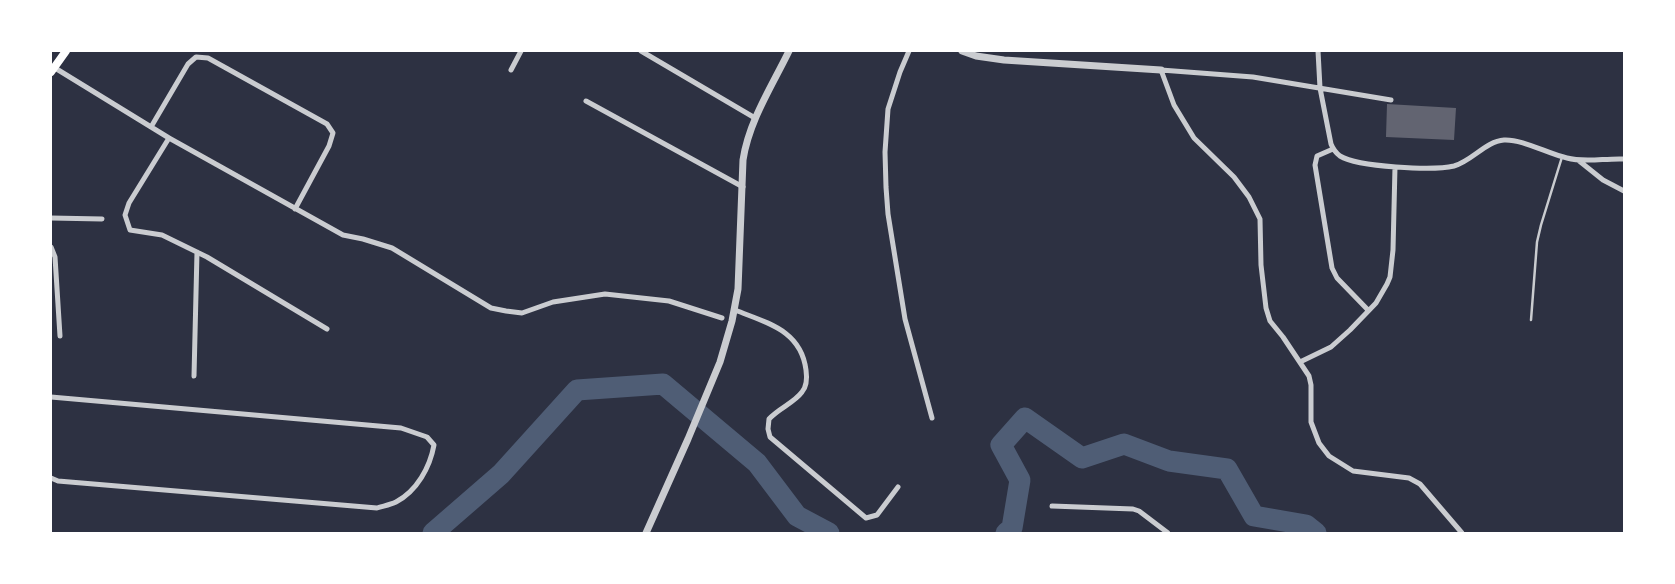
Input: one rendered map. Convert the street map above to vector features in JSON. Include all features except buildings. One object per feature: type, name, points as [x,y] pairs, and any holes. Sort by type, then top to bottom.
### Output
[{"type":"main road","points":[[53,70],[66,51]]},
{"type":"street","points":[[511,70],[521,51]]},
{"type":"street","points":[[641,51],[755,118]]},
{"type":"street","points":[[646,533],[720,362],[732,322],[738,289],[746,144],[755,118],[789,51]]},
{"type":"street","points":[[910,51],[900,72],[888,109],[885,152],[886,187],[888,214],[905,319],[932,418]]},
{"type":"street","points":[[962,51],[976,56],[1004,60],[1253,77],[1391,100]]},
{"type":"street","points":[[1318,51],[1320,88],[1333,150],[1345,158],[1363,163],[1395,167],[1455,165],[1494,143],[1506,140],[1578,160],[1624,159]]},
{"type":"street","points":[[151,127],[188,64],[196,56],[208,58],[327,124],[333,133],[330,146],[295,208]]},
{"type":"street","points":[[53,70],[169,138],[343,235],[392,248],[491,308],[506,312],[522,313],[553,302],[605,294],[669,301],[722,318]]},
{"type":"street","points":[[1161,70],[1174,105],[1194,138],[1234,177],[1249,196],[1260,218],[1261,265],[1266,308],[1270,321],[1309,376],[1311,384],[1311,422],[1319,443],[1329,456],[1353,471],[1409,478],[1420,484],[1462,533]]},
{"type":"street","points":[[586,101],[743,187]]},
{"type":"street","points":[[169,138],[129,203],[125,215],[130,230],[162,235],[196,252],[327,329]]},
{"type":"street","points":[[1333,150],[1317,156],[1315,165],[1332,268],[1337,278],[1368,310]]},
{"type":"street","points":[[1578,160],[1604,180],[1624,191]]},
{"type":"street","points":[[1300,362],[1330,347],[1350,330],[1376,303],[1390,277],[1393,250],[1395,167]]},
{"type":"street","points":[[51,218],[102,219]]},
{"type":"street","points":[[51,247],[55,257],[60,336]]},
{"type":"street","points":[[194,376],[196,252]]},
{"type":"street","points":[[734,310],[768,323],[786,333],[798,347],[804,362],[806,376],[804,390],[769,419],[768,429],[770,437],[866,518],[877,515],[898,487]]},
{"type":"street","points":[[51,397],[401,428],[427,437],[434,445],[431,458],[411,492],[395,502],[377,508],[58,482],[51,478]]},
{"type":"street","points":[[1052,506],[1133,509],[1139,511],[1168,533]]},
{"type":"lane","points":[[1531,320],[1541,225],[1562,157]]},
{"type":"waterway","points":[[433,533],[501,474],[577,390],[663,384],[757,463],[797,516],[829,533]]},
{"type":"waterway","points":[[1006,533],[1012,528],[1020,480],[1001,445],[1025,418],[1082,458],[1124,444],[1169,461],[1227,469],[1254,516],[1306,525],[1316,533]]}]
